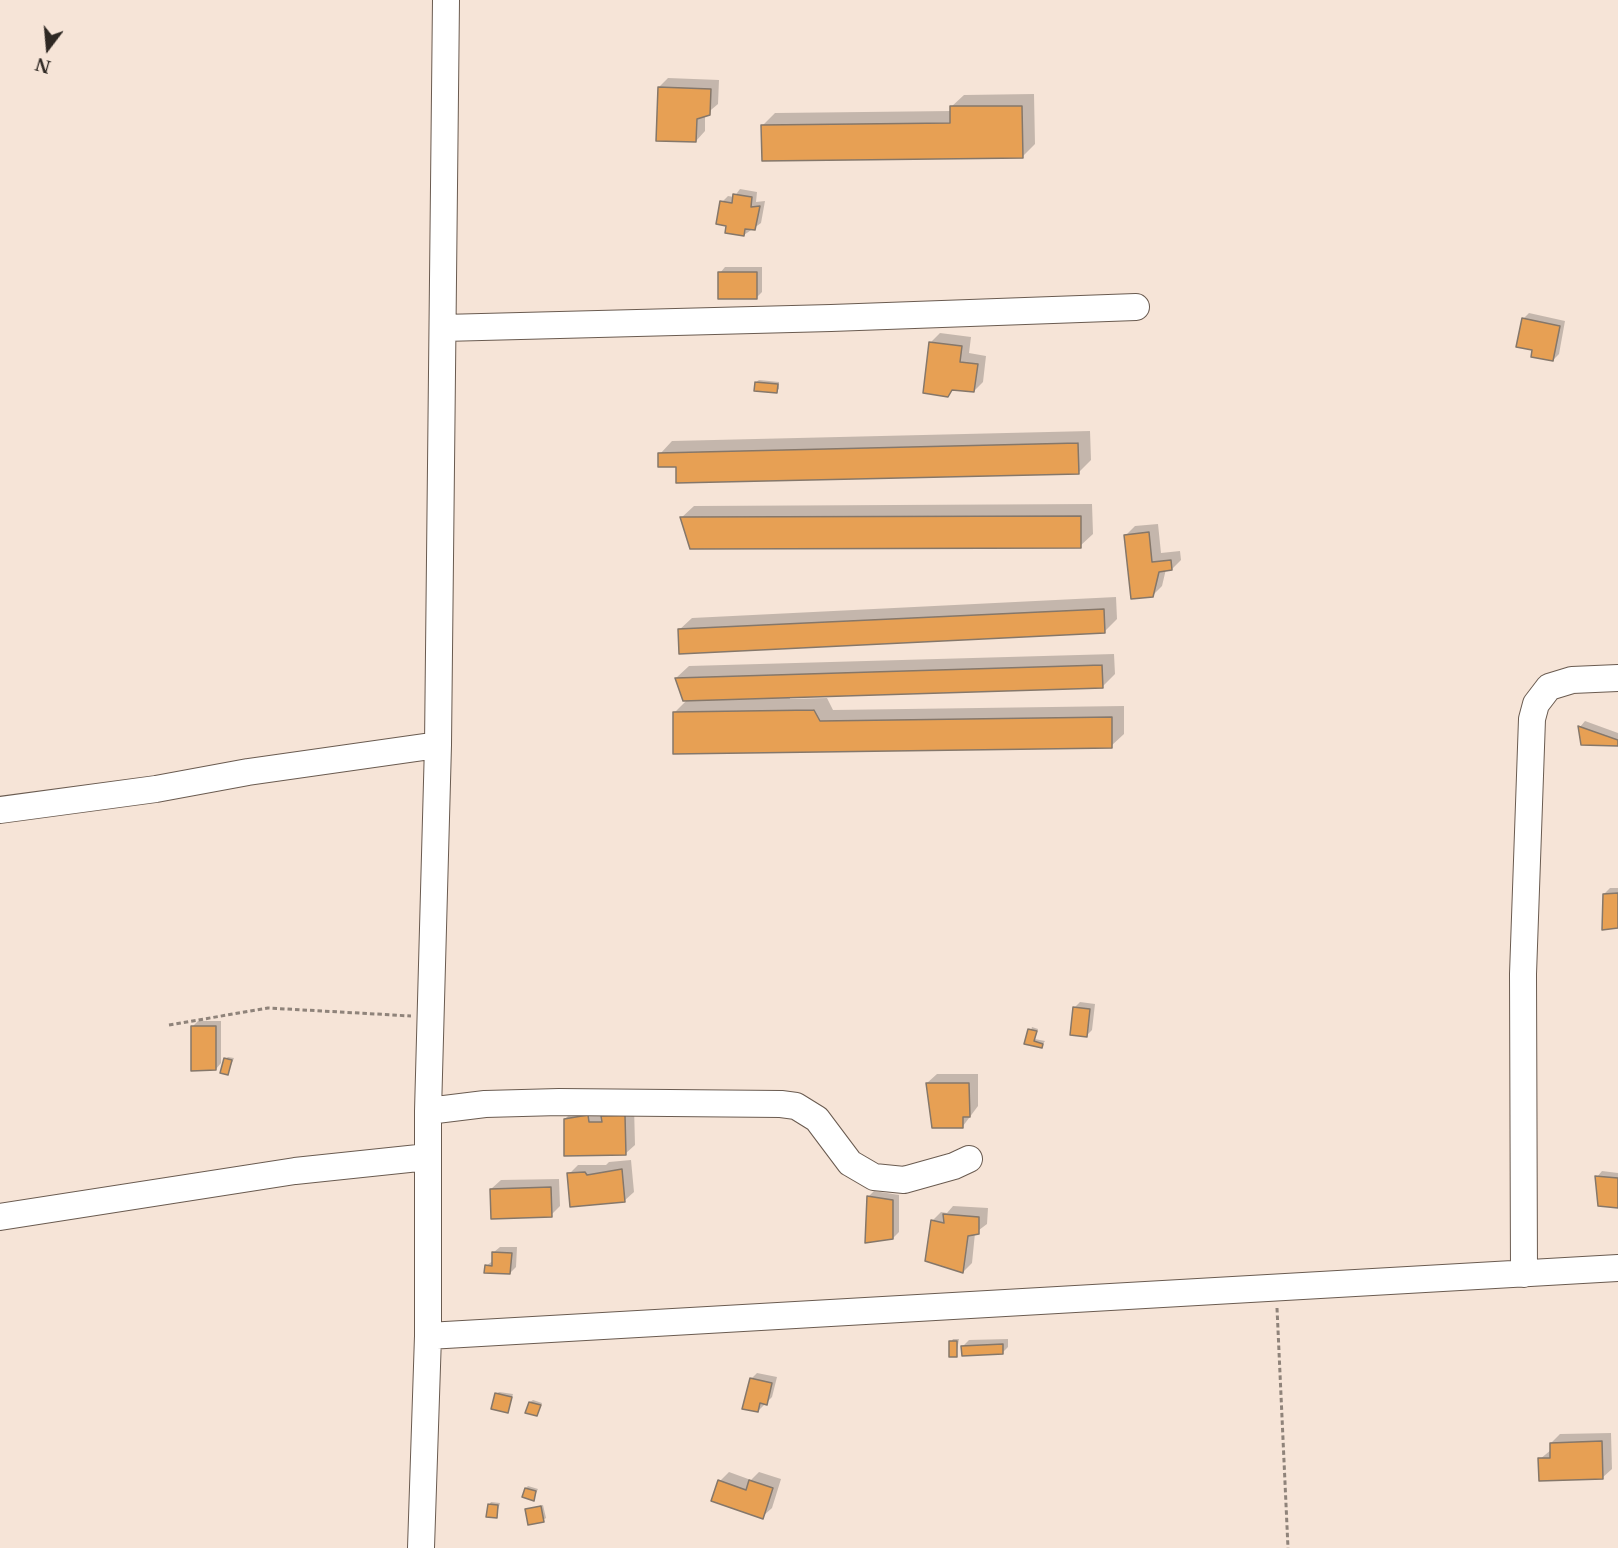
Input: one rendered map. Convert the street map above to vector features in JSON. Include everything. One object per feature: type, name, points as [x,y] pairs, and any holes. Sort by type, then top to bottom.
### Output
[{"type":"street","points":[[421,1548],[428,1336],[428,1111],[438,744],[446,0]]},
{"type":"street","points":[[443,328],[819,319],[1136,307]]},
{"type":"street","points":[[1524,1274],[1523,985],[1532,719],[1536,704],[1549,687],[1572,680],[1618,678]]},
{"type":"street","points":[[0,810],[156,789],[248,772],[438,744]]},
{"type":"street","points":[[428,1111],[485,1104],[559,1102],[781,1104],[796,1106],[817,1119],[850,1163],[874,1177],[904,1180],[954,1166],[969,1159]]},
{"type":"street","points":[[0,1217],[295,1171],[428,1157]]},
{"type":"street","points":[[428,1336],[1618,1268]]},
{"type":"path","points":[[170,1025],[268,1008],[431,1018]]},
{"type":"path","points":[[1276,1289],[1288,1548]]},
{"type":"building","points":[[658,87],[711,89],[710,115],[697,119],[696,142],[656,141]]},
{"type":"building","points":[[950,106],[1022,106],[1023,158],[762,161],[761,125],[950,123]]},
{"type":"building","points":[[733,194],[752,197],[751,207],[760,206],[755,230],[745,229],[744,236],[725,233],[726,226],[716,224],[720,201],[732,203]]},
{"type":"building","points":[[718,272],[757,272],[757,299],[718,299]]},
{"type":"building","points":[[1522,318],[1560,326],[1553,361],[1531,357],[1532,350],[1516,347]]},
{"type":"building","points":[[929,342],[962,346],[960,362],[978,364],[974,392],[952,390],[948,397],[923,393]]},
{"type":"building","points":[[755,382],[778,384],[777,393],[754,391]]},
{"type":"building","points":[[1078,443],[1079,474],[676,483],[676,467],[658,467],[658,453]]},
{"type":"building","points":[[1081,516],[1081,548],[690,549],[680,517]]},
{"type":"building","points":[[1149,532],[1152,562],[1171,560],[1172,570],[1159,572],[1153,597],[1131,599],[1124,535]]},
{"type":"building","points":[[1104,609],[1105,633],[679,654],[678,629]]},
{"type":"building","points":[[1102,665],[1103,688],[683,701],[675,678]]},
{"type":"building","points":[[814,710],[820,721],[1112,717],[1112,748],[673,754],[673,712]]},
{"type":"building","points":[[1578,726],[1618,740],[1618,746],[1581,745]]},
{"type":"building","points":[[1618,893],[1618,928],[1602,930],[1603,894]]},
{"type":"building","points":[[1073,1007],[1090,1009],[1087,1037],[1070,1035]]},
{"type":"building","points":[[191,1026],[216,1026],[216,1070],[191,1071]]},
{"type":"building","points":[[1028,1029],[1037,1031],[1034,1041],[1043,1044],[1042,1048],[1024,1044]]},
{"type":"building","points":[[224,1058],[232,1060],[228,1075],[220,1073]]},
{"type":"building","points":[[926,1083],[969,1083],[970,1117],[963,1117],[963,1128],[932,1128]]},
{"type":"building","points":[[588,1115],[589,1122],[602,1122],[601,1116],[625,1115],[626,1155],[564,1156],[564,1119]]},
{"type":"building","points":[[622,1169],[625,1202],[570,1207],[567,1173],[585,1172],[587,1175]]},
{"type":"building","points":[[1595,1176],[1618,1178],[1618,1208],[1598,1206]]},
{"type":"building","points":[[551,1187],[552,1217],[491,1219],[490,1189]]},
{"type":"building","points":[[867,1196],[893,1200],[893,1239],[865,1243]]},
{"type":"building","points":[[943,1214],[979,1217],[979,1234],[968,1236],[963,1273],[925,1261],[931,1220],[944,1223]]},
{"type":"building","points":[[492,1252],[512,1253],[510,1274],[484,1273],[485,1265],[492,1266]]},
{"type":"building","points":[[949,1341],[957,1341],[957,1357],[949,1357]]},
{"type":"building","points":[[1003,1344],[1003,1354],[962,1356],[961,1346]]},
{"type":"building","points":[[750,1378],[772,1383],[767,1405],[760,1403],[758,1412],[742,1409]]},
{"type":"building","points":[[495,1393],[512,1397],[508,1413],[491,1409]]},
{"type":"building","points":[[529,1402],[541,1405],[537,1416],[525,1413]]},
{"type":"building","points":[[1602,1441],[1603,1479],[1539,1481],[1538,1458],[1550,1458],[1550,1443]]},
{"type":"building","points":[[718,1480],[746,1490],[749,1480],[773,1488],[763,1519],[711,1501]]},
{"type":"building","points":[[525,1488],[536,1491],[534,1501],[522,1497]]},
{"type":"building","points":[[488,1504],[498,1505],[497,1518],[486,1517]]},
{"type":"building","points":[[541,1506],[544,1522],[528,1525],[525,1509]]}]
